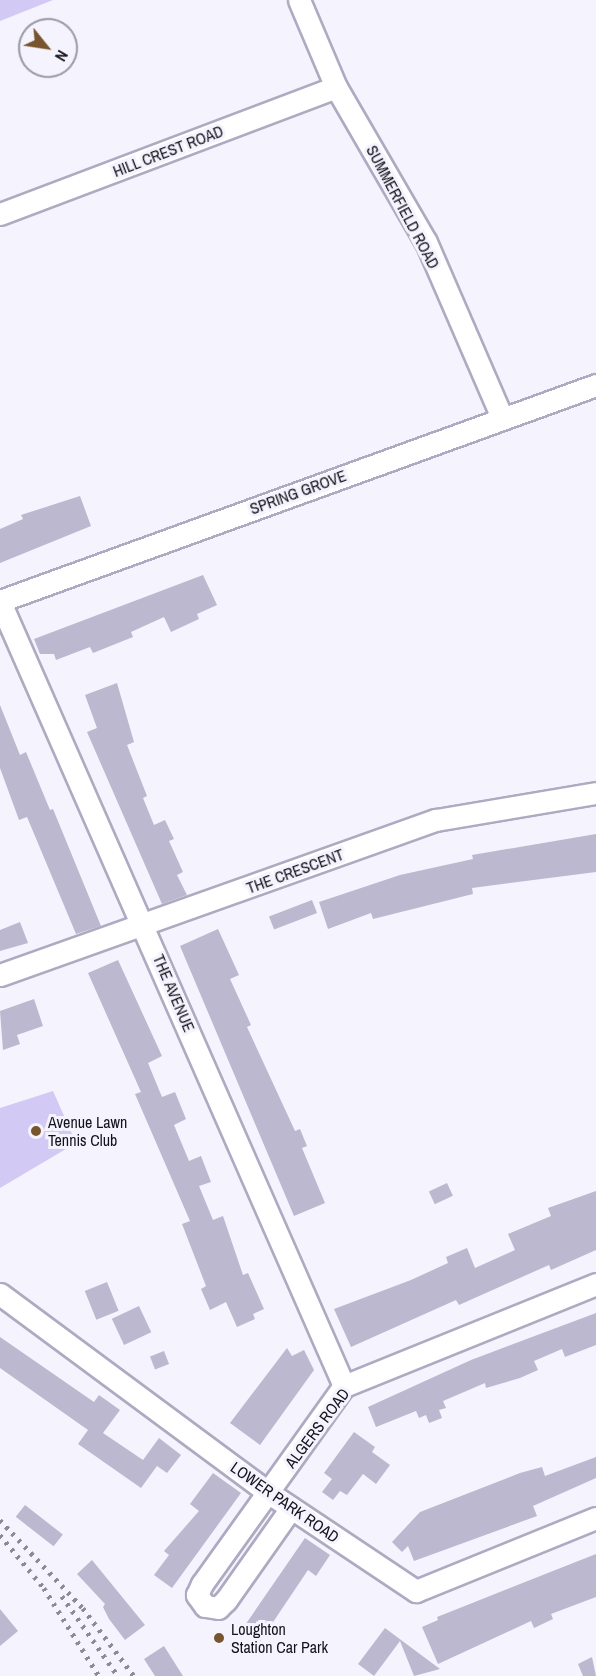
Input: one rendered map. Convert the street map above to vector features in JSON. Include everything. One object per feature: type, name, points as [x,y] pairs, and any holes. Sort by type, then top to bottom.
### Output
[{"type":"street","name":"SUMMERFIELD ROAD","points":[[299,0],[336,87],[426,242],[502,418]]},
{"type":"street","name":"HILL CREST ROAD","points":[[0,214],[336,87]]},
{"type":"street","name":"SPRING GROVE","points":[[0,601],[596,385]]},
{"type":"street","name":"THE AVENUE","points":[[0,601],[145,926],[344,1386]]},
{"type":"street","name":"THE CRESCENT","points":[[0,975],[145,926],[436,820],[596,793]]},
{"type":"street","name":"ALGERS ROAD","points":[[291,1508],[226,1600],[218,1608],[205,1606],[197,1595],[202,1584],[344,1386],[596,1284]]},
{"type":"street","name":"LOWER PARK ROAD","points":[[0,1294],[269,1493],[416,1591],[596,1518]]},
{"type":"shaded area","points":[[0,0],[53,0],[0,21]]},
{"type":"shaded area","name":"Avenue Lawn Tennis Club","points":[[53,1091],[76,1143],[0,1188],[0,1108]]},
{"type":"building","points":[[80,496],[91,526],[0,563],[0,529],[23,519],[21,515]]},
{"type":"building","points":[[203,575],[217,605],[197,614],[199,619],[171,632],[164,617],[131,632],[133,637],[93,653],[90,647],[56,660],[54,654],[40,654],[34,639]]},
{"type":"building","points":[[117,683],[134,742],[127,745],[147,796],[143,798],[154,825],[165,820],[174,839],[169,841],[183,872],[177,875],[187,895],[162,904],[87,732],[97,728],[85,695]]},
{"type":"building","points":[[0,705],[20,755],[26,752],[50,810],[53,809],[101,926],[76,934],[27,817],[19,820],[0,768]]},
{"type":"building","points":[[596,834],[596,872],[472,888],[473,894],[373,919],[371,913],[328,929],[319,902],[400,875],[473,859],[472,855]]},
{"type":"building","points":[[312,900],[317,913],[274,930],[269,916]]},
{"type":"building","points":[[20,922],[28,943],[0,951],[0,930]]},
{"type":"building","points":[[218,929],[239,975],[230,979],[251,1025],[247,1027],[295,1131],[300,1129],[307,1146],[302,1148],[325,1203],[294,1216],[180,946]]},
{"type":"building","points":[[118,960],[162,1056],[148,1063],[162,1097],[175,1092],[186,1119],[174,1125],[189,1161],[201,1156],[211,1182],[199,1186],[213,1220],[223,1216],[243,1275],[248,1273],[264,1309],[253,1314],[255,1319],[237,1327],[226,1302],[210,1310],[201,1289],[206,1286],[182,1224],[190,1221],[135,1094],[141,1092],[88,973]]},
{"type":"building","points":[[34,999],[43,1026],[17,1035],[20,1044],[3,1050],[0,1011]]},
{"type":"building","points":[[447,1183],[453,1196],[435,1204],[429,1191]]},
{"type":"building","points":[[596,1191],[596,1250],[551,1270],[549,1265],[459,1305],[456,1300],[351,1347],[334,1309],[411,1280],[448,1263],[446,1257],[467,1248],[475,1268],[515,1250],[508,1234],[551,1216],[548,1208]]},
{"type":"building","points":[[107,1282],[119,1311],[96,1320],[85,1291]]},
{"type":"building","points":[[139,1306],[151,1332],[124,1345],[112,1319]]},
{"type":"building","points":[[596,1313],[596,1345],[565,1357],[562,1349],[534,1361],[538,1370],[520,1378],[486,1388],[485,1383],[443,1401],[446,1408],[439,1410],[442,1418],[429,1423],[426,1415],[419,1418],[416,1411],[376,1427],[368,1407],[471,1360]]},
{"type":"building","points":[[0,1337],[94,1402],[99,1395],[120,1410],[103,1433],[143,1460],[159,1438],[181,1455],[167,1473],[157,1466],[141,1488],[78,1444],[88,1430],[0,1368]]},
{"type":"building","points":[[287,1348],[292,1356],[304,1350],[314,1370],[260,1445],[230,1423]]},
{"type":"building","points":[[164,1351],[169,1364],[155,1369],[150,1356]]},
{"type":"building","points":[[354,1432],[375,1447],[372,1452],[390,1465],[376,1484],[363,1474],[347,1495],[340,1491],[333,1500],[322,1492],[332,1479],[324,1473]]},
{"type":"building","points":[[596,1457],[596,1478],[533,1506],[537,1516],[414,1561],[408,1546],[402,1552],[392,1542],[420,1512],[520,1473],[542,1467],[545,1476]]},
{"type":"building","points":[[213,1473],[241,1493],[172,1588],[154,1575],[169,1555],[164,1551],[199,1511],[190,1504]]},
{"type":"building","points":[[25,1505],[63,1535],[54,1546],[16,1517]]},
{"type":"building","points":[[305,1538],[330,1555],[316,1576],[308,1570],[259,1643],[241,1631]]},
{"type":"building","points":[[596,1554],[596,1597],[551,1614],[553,1619],[534,1628],[531,1621],[438,1664],[422,1627],[438,1620],[437,1617]]},
{"type":"building","points":[[92,1560],[145,1625],[125,1640],[109,1619],[103,1607],[105,1604],[77,1574]]},
{"type":"building","points":[[0,1609],[18,1631],[0,1646]]},
{"type":"building","points":[[385,1628],[440,1669],[414,1676],[400,1641],[374,1676],[358,1664]]},
{"type":"building","points":[[164,1646],[183,1676],[155,1676],[144,1659]]},
{"type":"building","points":[[592,1657],[596,1676],[583,1676],[578,1664]]},
{"type":"railway","points":[[0,1520],[83,1608],[134,1676]]},
{"type":"railway","points":[[0,1535],[44,1588],[99,1676]]},
{"type":"railway","points":[[62,1596],[118,1676]]},
{"type":"place","name":"Avenue Lawn Tennis Club","points":[[36,1131]]},
{"type":"place","name":"Loughton Station Car Park","points":[[219,1638]]}]
